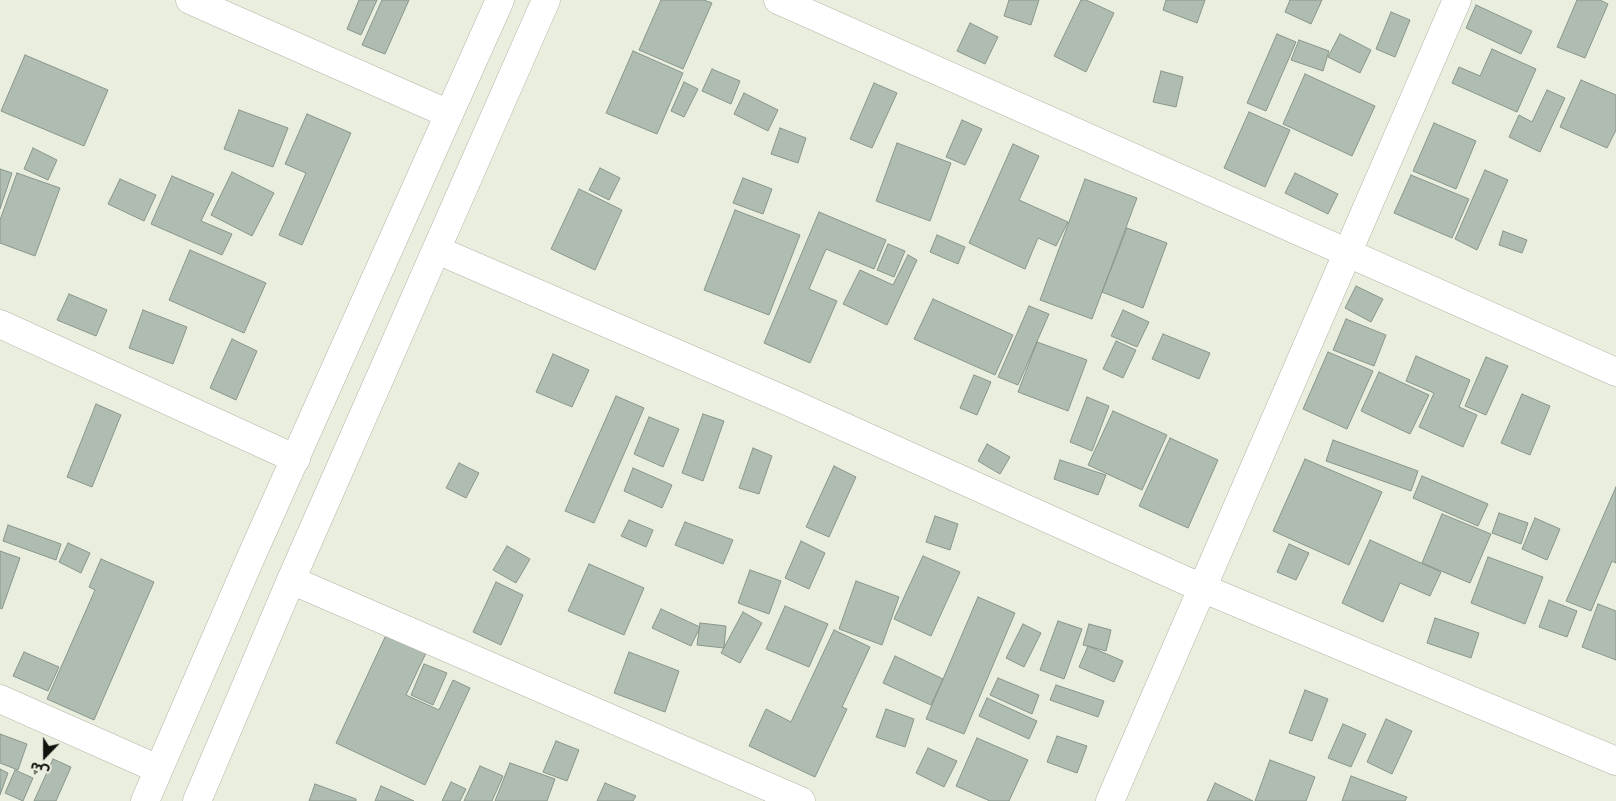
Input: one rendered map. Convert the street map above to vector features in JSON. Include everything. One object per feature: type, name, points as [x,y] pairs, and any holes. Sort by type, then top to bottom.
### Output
[{"type":"street","points":[[190,0],[449,114]]},
{"type":"street","points":[[145,801],[500,0]]},
{"type":"street","points":[[197,801],[291,580],[546,0]]},
{"type":"street","points":[[778,0],[1616,372]]},
{"type":"street","points":[[1110,801],[1457,0]]},
{"type":"street","points":[[437,250],[789,402],[1202,588],[1616,761]]},
{"type":"street","points":[[0,324],[296,459]]},
{"type":"street","points":[[291,580],[801,801]]},
{"type":"street","points":[[0,699],[158,769]]},
{"type":"building","points":[[359,0],[377,0],[361,35],[347,29]]},
{"type":"building","points":[[382,0],[409,0],[385,54],[362,45]]},
{"type":"building","points":[[661,0],[704,0],[712,3],[683,69],[639,50]]},
{"type":"building","points":[[1009,0],[1039,0],[1031,25],[1004,16]]},
{"type":"building","points":[[1081,0],[1086,0],[1114,13],[1086,72],[1054,56]]},
{"type":"building","points":[[1166,0],[1205,0],[1197,23],[1163,10]]},
{"type":"building","points":[[1290,0],[1322,0],[1311,24],[1285,12]]},
{"type":"building","points":[[1577,0],[1600,0],[1608,4],[1585,58],[1557,47]]},
{"type":"building","points":[[1476,5],[1532,31],[1521,54],[1466,28]]},
{"type":"building","points":[[1391,12],[1410,20],[1395,57],[1376,49]]},
{"type":"building","points":[[970,23],[998,37],[985,64],[957,51]]},
{"type":"building","points":[[1277,34],[1296,42],[1266,111],[1247,103]]},
{"type":"building","points":[[1340,34],[1371,50],[1360,73],[1328,57]]},
{"type":"building","points":[[1299,40],[1329,51],[1323,71],[1291,60]]},
{"type":"building","points":[[1492,49],[1536,69],[1517,112],[1452,83],[1459,67],[1480,76]]},
{"type":"building","points":[[633,51],[683,73],[657,134],[606,113]]},
{"type":"building","points":[[25,55],[108,90],[84,146],[1,111]]},
{"type":"building","points":[[712,69],[740,81],[731,104],[702,91]]},
{"type":"building","points":[[1161,71],[1183,77],[1176,107],[1153,102]]},
{"type":"building","points":[[1305,74],[1375,106],[1352,156],[1283,124]]},
{"type":"building","points":[[1581,80],[1616,95],[1616,130],[1607,148],[1560,127]]},
{"type":"building","points":[[684,82],[698,89],[684,117],[671,111]]},
{"type":"building","points":[[874,83],[897,93],[872,148],[850,139]]},
{"type":"building","points":[[1547,90],[1565,98],[1540,152],[1509,137],[1519,115],[1532,122]]},
{"type":"building","points":[[744,93],[778,110],[768,131],[734,114]]},
{"type":"building","points":[[239,110],[288,128],[273,167],[224,149]]},
{"type":"building","points":[[1249,112],[1290,130],[1265,187],[1224,168]]},
{"type":"building","points":[[307,114],[351,133],[302,245],[279,235],[306,173],[285,164]]},
{"type":"building","points":[[962,120],[982,129],[965,165],[946,157]]},
{"type":"building","points":[[1434,123],[1476,141],[1456,189],[1413,171]]},
{"type":"building","points":[[780,128],[806,138],[798,163],[771,154]]},
{"type":"building","points":[[897,143],[951,163],[930,221],[876,201]]},
{"type":"building","points":[[1013,144],[1039,156],[1019,200],[1068,222],[1056,246],[1038,238],[1025,269],[969,243]]},
{"type":"building","points":[[33,148],[57,160],[48,180],[24,169]]},
{"type":"building","points":[[600,168],[620,178],[609,200],[589,190]]},
{"type":"building","points":[[0,169],[12,173],[0,209]]},
{"type":"building","points":[[1485,170],[1508,180],[1477,250],[1455,239]]},
{"type":"building","points":[[232,172],[274,193],[252,236],[211,215]]},
{"type":"building","points":[[17,173],[60,188],[35,256],[0,243],[0,220]]},
{"type":"building","points":[[1295,173],[1338,194],[1328,214],[1285,193]]},
{"type":"building","points":[[1411,175],[1469,199],[1452,238],[1394,213]]},
{"type":"building","points":[[172,176],[214,194],[201,221],[232,234],[222,255],[151,224]]},
{"type":"building","points":[[743,178],[772,189],[763,214],[733,203]]},
{"type":"building","points":[[120,179],[156,195],[144,221],[108,204]]},
{"type":"building","points":[[1085,179],[1137,198],[1092,319],[1040,300]]},
{"type":"building","points":[[579,189],[622,210],[595,270],[551,249]]},
{"type":"building","points":[[735,210],[800,235],[769,315],[704,290]]},
{"type":"building","points":[[819,212],[886,240],[874,269],[826,249],[809,289],[837,301],[810,363],[764,343]]},
{"type":"building","points":[[1127,228],[1167,243],[1143,308],[1102,292]]},
{"type":"building","points":[[1503,231],[1527,240],[1522,253],[1499,245]]},
{"type":"building","points":[[937,235],[965,247],[958,264],[930,252]]},
{"type":"building","points":[[888,244],[905,251],[894,277],[877,270]]},
{"type":"building","points":[[190,250],[266,283],[244,333],[169,300]]},
{"type":"building","points":[[908,255],[917,260],[887,325],[843,304],[860,270],[893,285]]},
{"type":"building","points":[[1356,286],[1383,299],[1371,322],[1345,308]]},
{"type":"building","points":[[69,294],[107,310],[96,336],[57,320]]},
{"type":"building","points":[[933,299],[1013,335],[995,375],[914,339]]},
{"type":"building","points":[[1029,306],[1049,314],[1018,385],[998,377]]},
{"type":"building","points":[[143,310],[187,327],[173,364],[129,348]]},
{"type":"building","points":[[1123,310],[1149,322],[1137,347],[1111,336]]},
{"type":"building","points":[[1346,319],[1386,335],[1374,366],[1333,350]]},
{"type":"building","points":[[1163,334],[1210,353],[1199,379],[1152,359]]},
{"type":"building","points":[[232,339],[257,351],[236,400],[210,388]]},
{"type":"building","points":[[1116,341],[1136,350],[1123,378],[1103,369]]},
{"type":"building","points":[[1037,342],[1087,360],[1068,411],[1018,392]]},
{"type":"building","points":[[1328,352],[1373,371],[1347,429],[1303,409]]},
{"type":"building","points":[[553,354],[589,370],[572,407],[536,392]]},
{"type":"building","points":[[1416,356],[1470,380],[1459,407],[1477,415],[1463,447],[1419,427],[1434,393],[1406,381]]},
{"type":"building","points":[[1486,357],[1508,366],[1486,415],[1465,406]]},
{"type":"building","points":[[1379,372],[1429,395],[1410,434],[1361,411]]},
{"type":"building","points":[[974,375],[991,382],[977,415],[960,408]]},
{"type":"building","points":[[1522,394],[1550,406],[1530,455],[1501,443]]},
{"type":"building","points":[[616,396],[644,408],[594,523],[565,511]]},
{"type":"building","points":[[1087,397],[1109,406],[1092,451],[1070,442]]},
{"type":"building","points":[[96,404],[121,415],[92,487],[67,477]]},
{"type":"building","points":[[1113,411],[1167,435],[1142,490],[1088,465]]},
{"type":"building","points":[[703,414],[724,421],[703,481],[682,473]]},
{"type":"building","points":[[649,417],[679,429],[663,467],[634,454]]},
{"type":"building","points":[[1170,438],[1218,460],[1188,528],[1139,506]]},
{"type":"building","points":[[1333,440],[1418,471],[1411,491],[1326,461]]},
{"type":"building","points":[[987,444],[1010,457],[1000,474],[978,461]]},
{"type":"building","points":[[753,448],[772,456],[759,494],[739,488]]},
{"type":"building","points":[[1305,459],[1382,492],[1349,565],[1273,531]]},
{"type":"building","points":[[1060,460],[1106,475],[1098,495],[1054,479]]},
{"type":"building","points":[[459,463],[479,473],[466,498],[446,488]]},
{"type":"building","points":[[834,466],[856,477],[829,537],[806,527]]},
{"type":"building","points":[[633,468],[672,485],[662,508],[624,491]]},
{"type":"building","points":[[1422,476],[1488,504],[1478,526],[1413,498]]},
{"type":"building","points":[[1616,487],[1616,563],[1612,561],[1591,611],[1566,601]]},
{"type":"building","points":[[1499,513],[1528,523],[1521,544],[1492,533]]},
{"type":"building","points":[[1442,514],[1491,534],[1470,583],[1422,563]]},
{"type":"building","points":[[935,516],[958,524],[950,550],[926,542]]},
{"type":"building","points":[[1535,518],[1560,529],[1547,560],[1522,549]]},
{"type":"building","points":[[629,520],[653,530],[646,547],[621,536]]},
{"type":"building","points":[[685,522],[733,540],[723,564],[675,545]]},
{"type":"building","points":[[8,525],[61,544],[56,560],[3,541]]},
{"type":"building","points":[[1370,540],[1441,572],[1430,596],[1400,583],[1383,622],[1342,603]]},
{"type":"building","points":[[801,541],[825,553],[809,589],[785,578]]},
{"type":"building","points":[[68,543],[90,553],[81,573],[59,562]]},
{"type":"building","points":[[1289,544],[1309,553],[1296,580],[1277,572]]},
{"type":"building","points":[[507,546],[530,559],[516,583],[493,570]]},
{"type":"building","points":[[0,551],[20,558],[2,609],[0,608]]},
{"type":"building","points":[[923,556],[960,572],[931,636],[894,619]]},
{"type":"building","points":[[1488,557],[1543,577],[1525,624],[1471,603]]},
{"type":"building","points":[[101,559],[154,582],[94,720],[47,699],[95,590],[89,587]]},
{"type":"building","points":[[589,564],[644,588],[624,635],[568,611]]},
{"type":"building","points":[[750,570],[781,581],[769,614],[738,603]]},
{"type":"building","points":[[856,581],[899,597],[882,645],[839,629]]},
{"type":"building","points":[[496,582],[523,595],[501,645],[473,632]]},
{"type":"building","points":[[978,597],[1015,613],[964,734],[926,719]]},
{"type":"building","points":[[1549,600],[1577,611],[1567,637],[1539,627]]},
{"type":"building","points":[[1598,604],[1616,611],[1616,660],[1582,647]]},
{"type":"building","points":[[785,606],[828,624],[809,667],[766,649]]},
{"type":"building","points":[[661,609],[700,627],[691,646],[652,628]]},
{"type":"building","points":[[743,612],[762,623],[740,663],[721,653]]},
{"type":"building","points":[[1435,618],[1479,633],[1471,658],[1427,643]]},
{"type":"building","points":[[1058,621],[1082,629],[1064,679],[1040,670]]},
{"type":"building","points":[[700,623],[726,626],[724,648],[697,645]]},
{"type":"building","points":[[1023,624],[1041,633],[1024,667],[1006,658]]},
{"type":"building","points":[[1089,624],[1111,630],[1106,651],[1083,645]]},
{"type":"building","points":[[834,630],[870,647],[842,707],[847,709],[815,777],[749,746],[766,709],[791,722]]},
{"type":"building","points":[[386,635],[426,653],[406,695],[439,710],[453,680],[470,688],[425,785],[336,743]]},
{"type":"building","points":[[1088,646],[1123,661],[1114,682],[1079,667]]},
{"type":"building","points":[[24,652],[59,667],[48,691],[13,676]]},
{"type":"building","points":[[629,652],[679,671],[665,712],[614,693]]},
{"type":"building","points":[[895,656],[943,679],[931,705],[883,683]]},
{"type":"building","points":[[424,664],[447,673],[433,705],[411,695]]},
{"type":"building","points":[[998,678],[1039,695],[1032,714],[990,695]]},
{"type":"building","points":[[1056,685],[1104,701],[1098,717],[1050,700]]},
{"type":"building","points":[[1305,690],[1328,699],[1312,741],[1289,733]]},
{"type":"building","points":[[987,698],[1037,721],[1029,739],[979,716]]},
{"type":"building","points":[[886,709],[914,719],[905,747],[876,737]]},
{"type":"building","points":[[1386,719],[1412,731],[1392,774],[1367,762]]},
{"type":"building","points":[[1343,724],[1366,734],[1351,767],[1328,758]]},
{"type":"building","points":[[0,734],[27,744],[18,770],[0,763]]},
{"type":"building","points":[[1057,736],[1087,746],[1077,773],[1047,762]]},
{"type":"building","points":[[977,738],[1028,760],[1009,801],[990,801],[956,786]]},
{"type":"building","points":[[556,741],[579,750],[567,781],[543,772]]},
{"type":"building","points":[[928,748],[957,761],[944,787],[916,773]]},
{"type":"building","points":[[53,759],[71,767],[56,801],[34,801]]},
{"type":"building","points":[[1270,760],[1315,777],[1306,801],[1255,801]]},
{"type":"building","points":[[510,763],[555,779],[547,801],[495,801]]},
{"type":"building","points":[[480,766],[503,776],[492,801],[464,801]]},
{"type":"building","points":[[0,769],[8,773],[0,795]]},
{"type":"building","points":[[15,770],[33,778],[23,801],[5,793]]},
{"type":"building","points":[[1351,776],[1407,797],[1405,801],[1342,801]]},
{"type":"building","points":[[451,782],[466,789],[460,801],[442,801]]},
{"type":"building","points":[[605,783],[636,796],[633,801],[597,801]]},
{"type":"building","points":[[1215,783],[1253,801],[1207,801]]},
{"type":"building","points":[[315,784],[356,799],[356,801],[309,801]]},
{"type":"building","points":[[381,786],[414,801],[375,801]]}]
